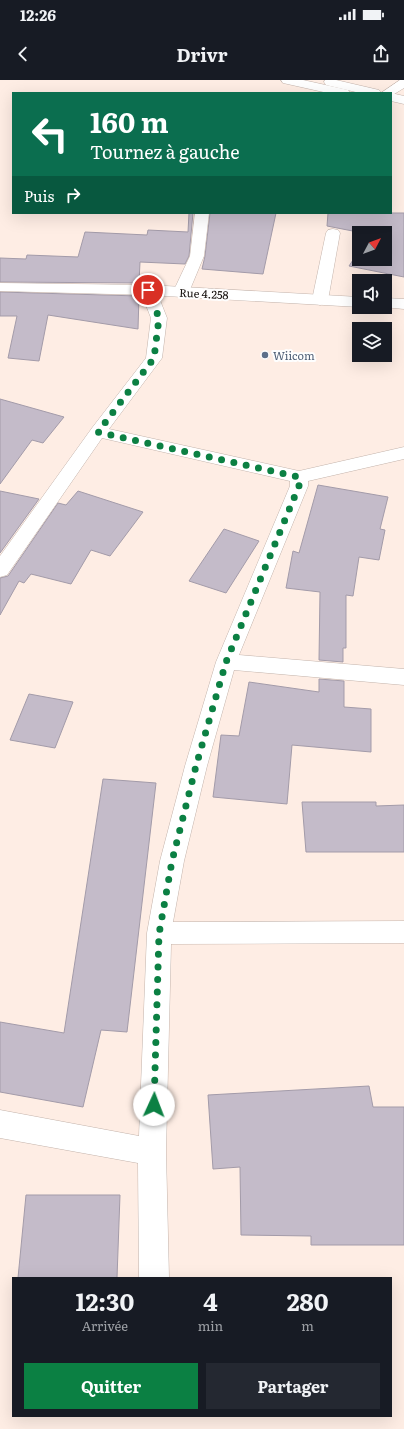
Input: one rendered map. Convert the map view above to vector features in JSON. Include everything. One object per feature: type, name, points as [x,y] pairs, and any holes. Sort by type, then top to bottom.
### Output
[{"type":"main road","points":[[287,80],[340,92]]},
{"type":"main road","points":[[321,80],[371,92]]},
{"type":"main road","points":[[389,92],[404,83]]},
{"type":"main road","points":[[392,97],[404,100]]},
{"type":"main road","points":[[392,104],[404,107]]},
{"type":"main road","points":[[181,292],[197,256],[202,214]]},
{"type":"main road","points":[[320,300],[332,233]]},
{"type":"main road","name":"Rue 4.258","points":[[0,287],[148,290],[352,302]]},
{"type":"main road","points":[[0,570],[98,432],[154,358],[159,318],[148,290]]},
{"type":"main road","points":[[392,303],[404,304]]},
{"type":"main road","points":[[98,432],[299,477],[404,453]]},
{"type":"main road","points":[[154,1277],[152,1152],[159,934],[172,861],[196,766],[226,662],[299,486],[299,477]]},
{"type":"main road","points":[[226,662],[404,677]]},
{"type":"main road","points":[[159,934],[404,932]]},
{"type":"main road","points":[[0,1124],[152,1152]]},
{"type":"building","points":[[404,213],[404,277],[349,266],[352,262],[352,266],[392,266],[392,226],[352,226],[352,231],[327,226],[328,214]]},
{"type":"building","points":[[189,214],[193,214],[189,256],[185,264],[140,262],[139,283],[0,282],[0,258],[26,259],[27,255],[78,257],[85,232],[147,235],[148,230],[188,232]]},
{"type":"building","points":[[210,214],[276,214],[263,274],[202,269]]},
{"type":"building","points":[[0,292],[139,296],[138,329],[48,315],[39,361],[8,358],[17,316],[0,316]]},
{"type":"building","points":[[0,399],[64,417],[43,443],[32,440],[0,484]]},
{"type":"building","points":[[318,485],[388,497],[380,529],[385,530],[379,560],[359,557],[353,596],[346,595],[346,648],[343,648],[343,662],[319,660],[320,592],[286,588],[293,551],[299,553]]},
{"type":"building","points":[[0,491],[39,499],[0,553]]},
{"type":"building","points":[[78,491],[143,512],[110,556],[91,550],[71,584],[31,574],[24,583],[19,581],[0,615],[0,578],[8,576],[58,503],[66,505]]},
{"type":"building","points":[[224,529],[259,541],[226,593],[189,581]]},
{"type":"building","points":[[319,679],[344,681],[344,707],[371,709],[371,752],[292,745],[287,804],[213,797],[221,735],[239,736],[249,682],[319,692]]},
{"type":"building","points":[[29,694],[73,702],[55,748],[10,740]]},
{"type":"building","points":[[103,779],[156,783],[127,1032],[101,1030],[83,1107],[0,1092],[0,1022],[64,1033]]},
{"type":"building","points":[[302,802],[376,802],[376,806],[404,805],[404,852],[306,852]]},
{"type":"building","points":[[369,1086],[373,1107],[404,1107],[404,1245],[311,1245],[311,1236],[241,1235],[240,1167],[213,1169],[208,1095]]},
{"type":"building","points":[[26,1195],[120,1195],[117,1277],[18,1277]]},
{"type":"place","name":"Wiicom","points":[[265,355]]},
{"type":"route","points":[[148,290],[159,318],[154,358],[98,432],[299,477],[299,486],[226,662],[196,766],[172,861],[159,934],[154,1105]]}]
